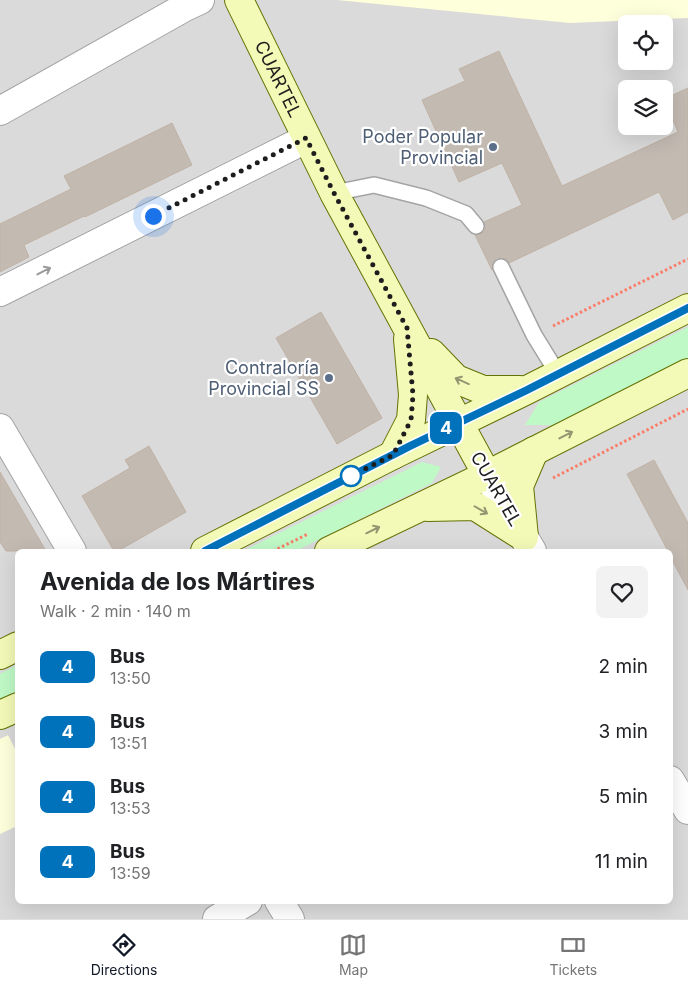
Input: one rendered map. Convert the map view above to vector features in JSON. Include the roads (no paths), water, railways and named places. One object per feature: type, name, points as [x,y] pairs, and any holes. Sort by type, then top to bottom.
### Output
[{"type":"main road","name":"CUARTEL","points":[[239,0],[334,193],[487,475]]},
{"type":"main road","points":[[208,549],[688,308]]},
{"type":"main road","points":[[407,328],[456,379],[483,390],[527,390]]},
{"type":"main road","points":[[393,455],[411,420],[413,395],[407,328]]},
{"type":"main road","points":[[333,549],[487,475],[688,373]]},
{"type":"main road","points":[[528,544],[519,486],[534,451]]},
{"type":"main road","points":[[416,508],[475,506],[528,544]]},
{"type":"main road","points":[[0,655],[15,648]]},
{"type":"main road","points":[[0,716],[15,708]]},
{"type":"street","points":[[0,111],[200,0]]},
{"type":"street","points":[[0,292],[306,138]]},
{"type":"street","points":[[0,428],[71,549]]},
{"type":"street","name":"CUARTEL","points":[[487,475],[528,544]]},
{"type":"street","points":[[673,785],[688,810]]},
{"type":"street","points":[[217,919],[243,904]]},
{"type":"street","points":[[281,904],[290,919]]},
{"type":"lane","points":[[334,193],[374,185],[426,198],[466,214],[476,226]]},
{"type":"lane","points":[[501,267],[534,335],[558,374]]},
{"type":"place","name":"Poder Popular Provincial","points":[[493,147]]},
{"type":"place","name":"Contraloría Provincial SS","points":[[329,378]]}]
